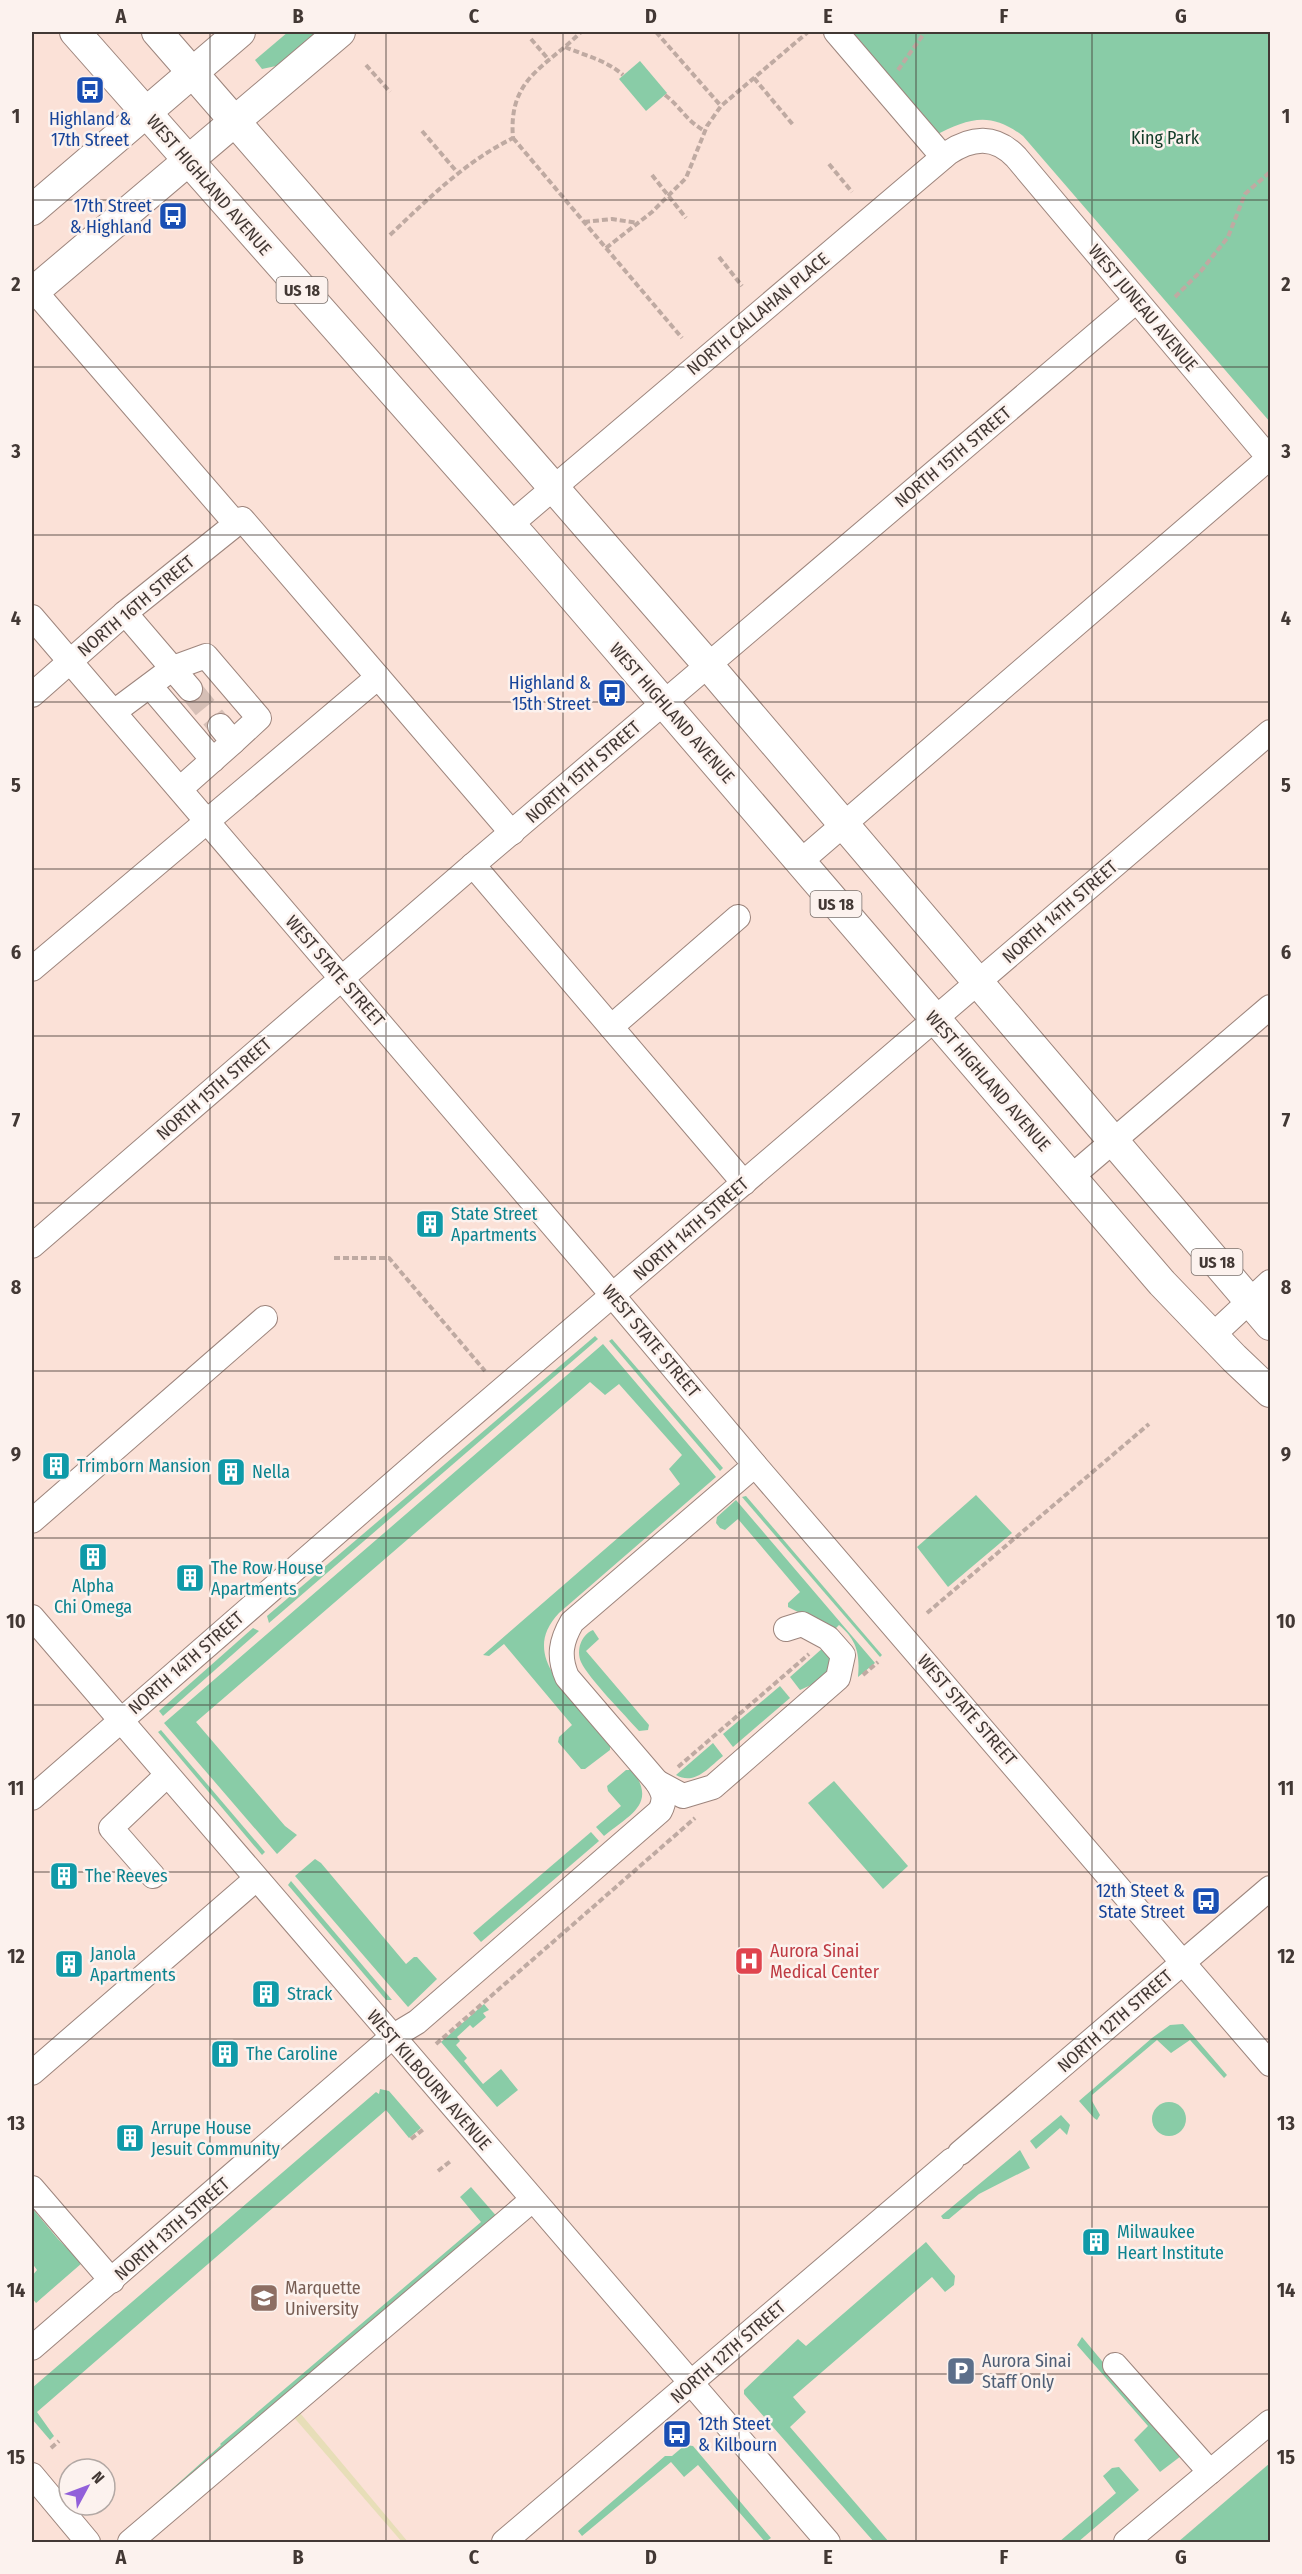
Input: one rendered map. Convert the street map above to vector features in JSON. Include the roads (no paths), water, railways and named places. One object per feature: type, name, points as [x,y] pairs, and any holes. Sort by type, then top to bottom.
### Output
[{"type":"main road","name":"WEST HIGHLAND AVENUE","points":[[75,32],[511,524],[1162,1283],[1270,1392]]},
{"type":"main road","name":"US 18","points":[[157,32],[708,665],[1115,1142],[1260,1291],[1270,1324]]},
{"type":"main road","points":[[32,210],[240,32]]},
{"type":"main road","points":[[32,290],[340,32]]},
{"type":"street","points":[[836,32],[943,157]]},
{"type":"street","name":"NORTH CALLAHAN PLACE","points":[[511,524],[943,157],[969,141],[987,140],[1003,146],[1016,157]]},
{"type":"street","name":"WEST JUNEAU AVENUE","points":[[1016,157],[1270,459]]},
{"type":"street","points":[[32,290],[378,677],[512,833]]},
{"type":"street","name":"NORTH 15TH STREET","points":[[32,1246],[473,865],[1136,301]]},
{"type":"street","points":[[800,862],[1270,459]]},
{"type":"street","name":"NORTH 16TH STREET","points":[[32,695],[125,613],[239,521]]},
{"type":"street","points":[[125,613],[190,689]]},
{"type":"street","name":"WEST STATE STREET","points":[[32,617],[755,1465],[1270,2064]]},
{"type":"street","points":[[114,712],[173,668],[206,656],[259,718],[227,734],[213,760],[180,789]]},
{"type":"street","points":[[32,969],[378,677]]},
{"type":"street","points":[[150,686],[213,760]]},
{"type":"street","name":"NORTH 14TH STREET","points":[[32,1798],[417,1462],[1270,732]]},
{"type":"street","points":[[473,865],[744,1183]]},
{"type":"street","points":[[611,1027],[738,917]]},
{"type":"street","points":[[1071,1177],[1115,1142],[1270,1007]]},
{"type":"street","points":[[1212,1336],[1260,1291]]},
{"type":"street","points":[[32,1521],[265,1318]]},
{"type":"street","points":[[755,1465],[572,1622],[563,1638],[562,1665],[567,1677],[667,1776],[683,1796],[713,1787],[838,1678],[843,1655],[828,1638],[802,1624],[786,1629]]},
{"type":"street","name":"WEST KILBOURN AVENUE","points":[[32,1617],[690,2385],[819,2540]]},
{"type":"street","points":[[153,1876],[111,1828],[166,1776]]},
{"type":"street","name":"NORTH 13TH STREET","points":[[32,2348],[392,2037],[417,2022],[651,1820],[664,1802],[667,1776]]},
{"type":"street","points":[[32,2073],[255,1879]]},
{"type":"street","name":"NORTH 12TH STREET","points":[[504,2542],[1270,1888]]},
{"type":"street","points":[[32,2188],[112,2281]]},
{"type":"street","points":[[130,2542],[532,2200]]},
{"type":"street","points":[[1115,2365],[1210,2472]]},
{"type":"street","points":[[1126,2542],[1270,2422]]},
{"type":"street","points":[[32,2475],[88,2542]]},
{"type":"tunnel","points":[[190,689],[220,726]]},
{"type":"place","name":"Highland & 17th Street","points":[[90,90]]},
{"type":"place","name":"17th Street & Highland","points":[[173,216]]},
{"type":"place","name":"Highland & 15th Street","points":[[612,693]]},
{"type":"place","name":"State Street Apartments","points":[[430,1224]]},
{"type":"place","name":"Trimborn Mansion","points":[[56,1466]]},
{"type":"place","name":"Nella","points":[[231,1472]]},
{"type":"place","name":"Alpha Chi Omega","points":[[93,1557]]},
{"type":"place","name":"The Row House Apartments","points":[[190,1578]]},
{"type":"place","name":"The Reeves","points":[[64,1876]]},
{"type":"place","name":"12th Steet & State Street","points":[[1206,1901]]},
{"type":"place","name":"Aurora Sinai Medical Center","points":[[749,1961]]},
{"type":"place","name":"Janola Apartments","points":[[69,1964]]},
{"type":"place","name":"Strack","points":[[266,1994]]},
{"type":"place","name":"The Caroline","points":[[225,2054]]},
{"type":"place","name":"Arrupe House Jesuit Community","points":[[130,2138]]},
{"type":"place","name":"Milwaukee Heart Institute","points":[[1096,2242]]},
{"type":"place","name":"Marquette University","points":[[264,2298]]},
{"type":"place","name":"Aurora Sinai Staff Only","points":[[961,2371]]},
{"type":"place","name":"12th Steet & Kilbourn","points":[[677,2434]]},
{"type":"park label","name":"King Park","points":[[1165,138]]}]
